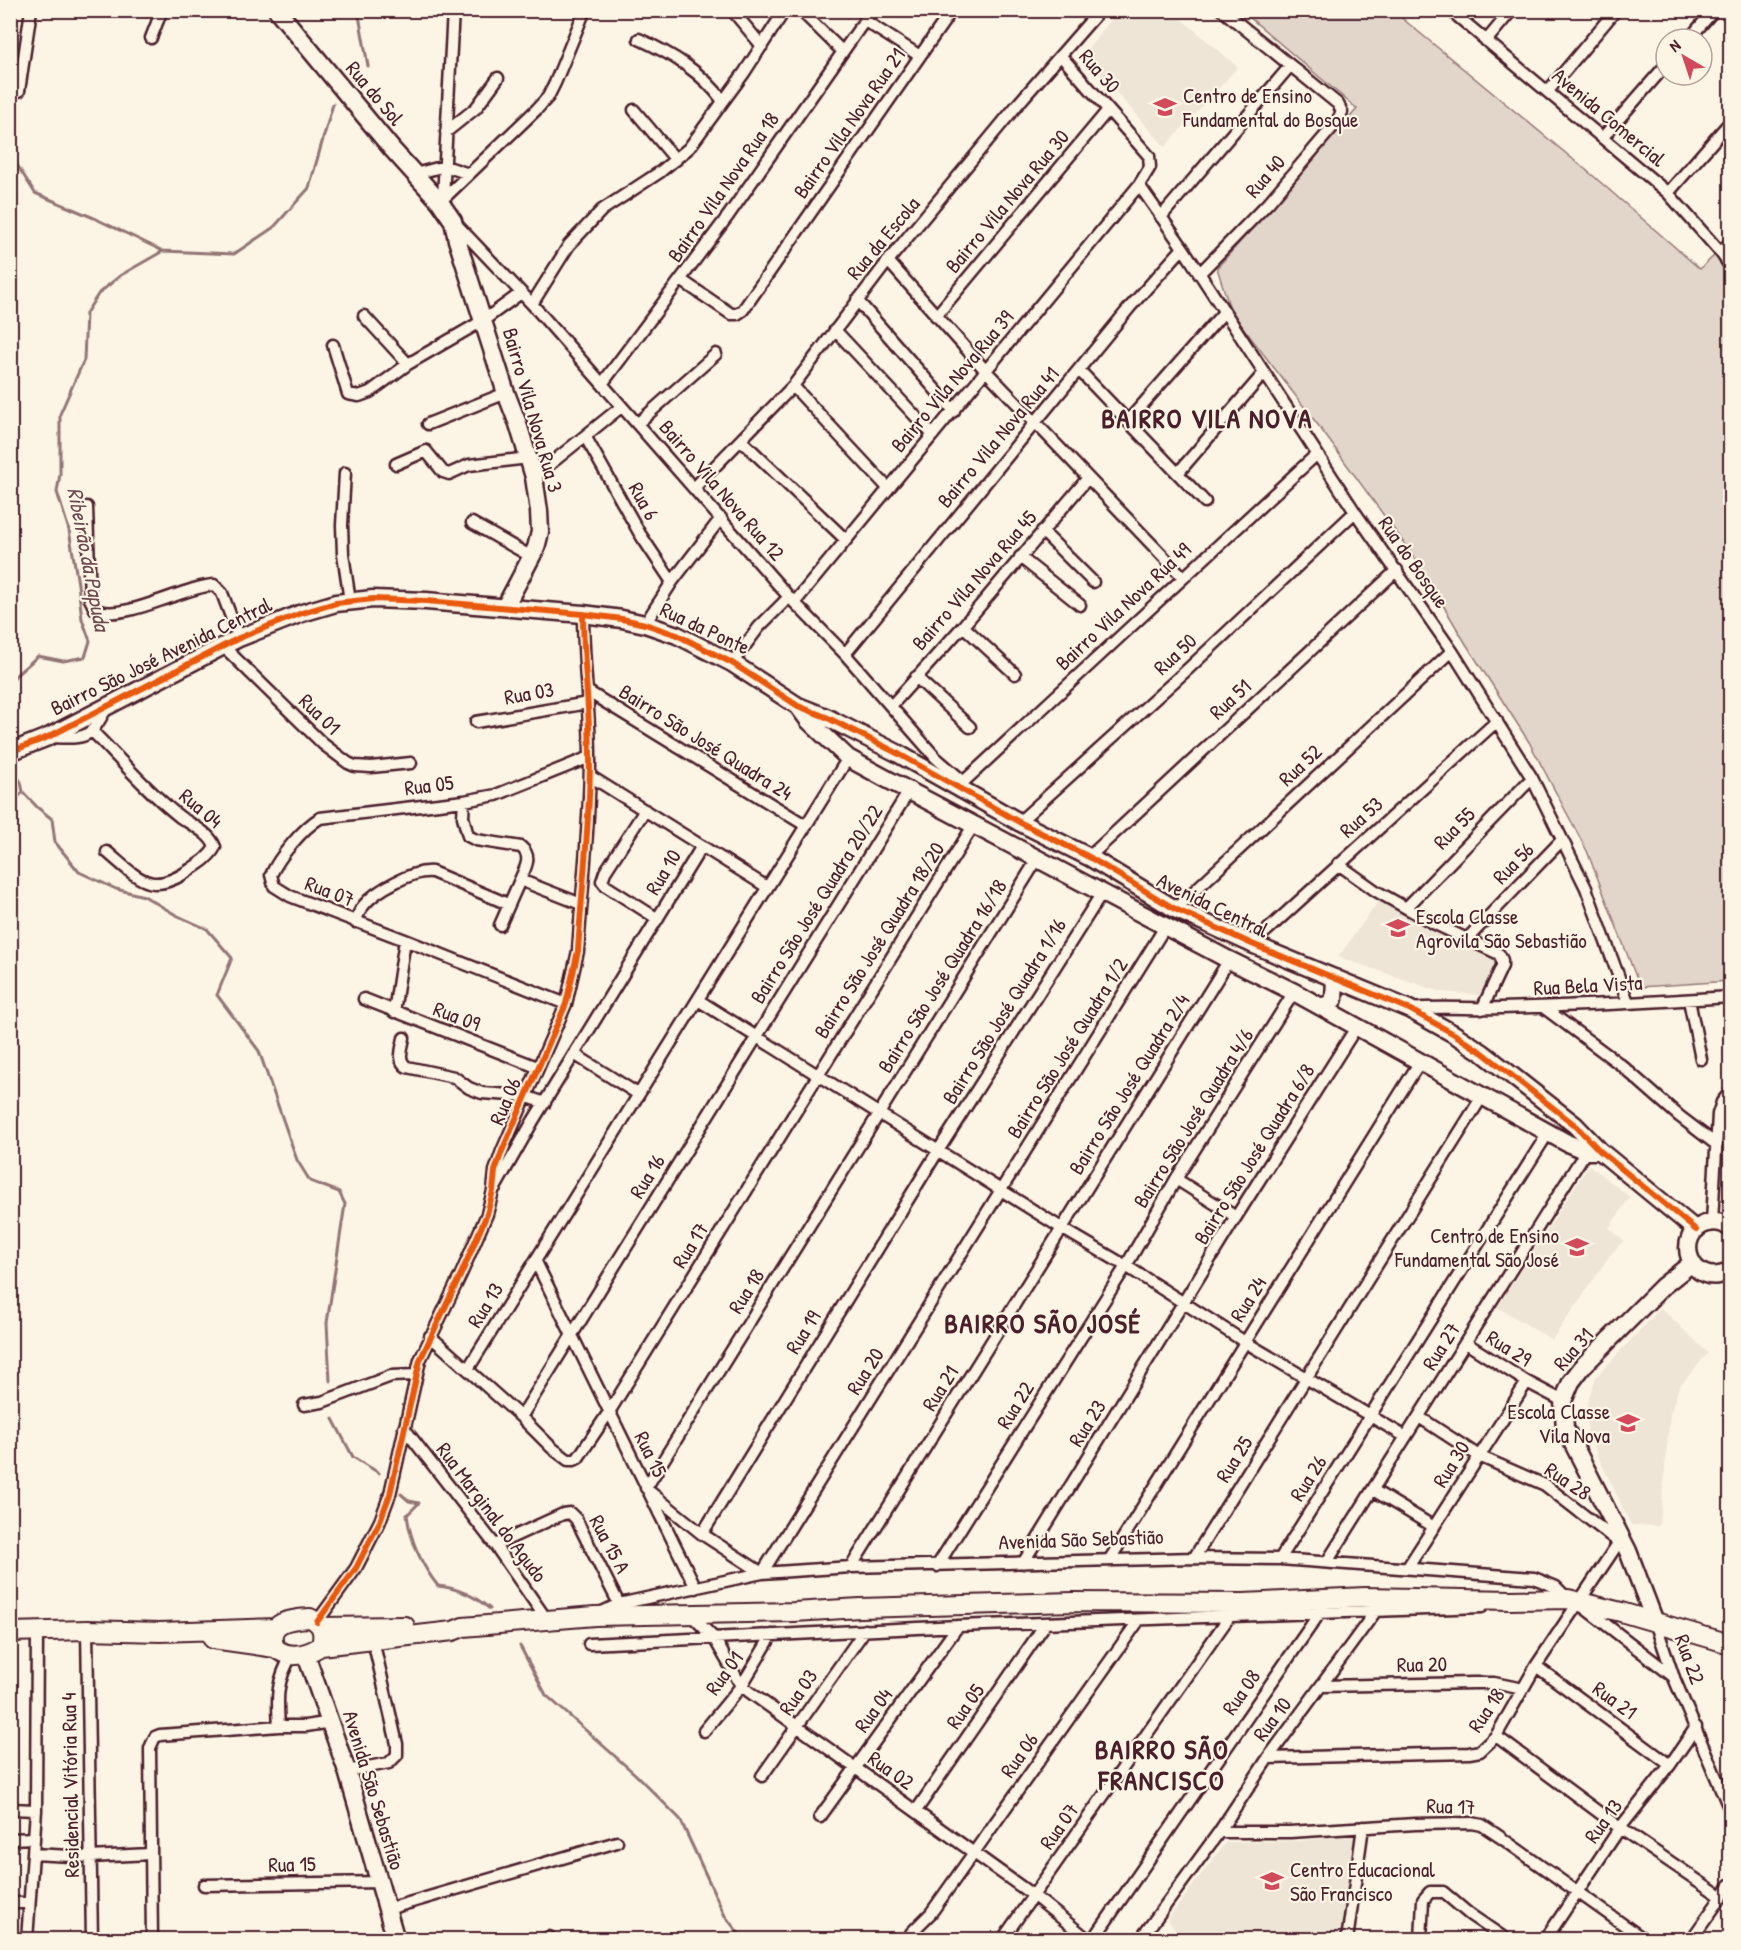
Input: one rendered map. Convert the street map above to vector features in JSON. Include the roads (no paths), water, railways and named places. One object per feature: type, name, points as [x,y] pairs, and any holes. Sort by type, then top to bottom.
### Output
[{"type":"main road","name":"Avenida São Sebastião","points":[[160,1632],[275,1647],[282,1653],[306,1652],[463,1627],[595,1616],[794,1612],[1073,1602],[1244,1603],[1365,1597],[1576,1601],[1731,1644]]},
{"type":"main road","name":"Avenida São Sebastião","points":[[10,1632],[87,1630],[160,1632],[276,1628],[282,1622],[310,1618],[319,1624],[455,1625],[463,1627]]},
{"type":"main road","name":"Avenida São Sebastião","points":[[306,1652],[322,1640],[319,1624]]},
{"type":"main road","points":[[275,1647],[272,1641],[276,1628]]},
{"type":"street","points":[[20,91],[31,10]]},
{"type":"street","points":[[151,38],[162,10]]},
{"type":"street","name":"Rua do Sol","points":[[277,10],[290,18],[415,174],[441,200],[453,221]]},
{"type":"street","points":[[441,200],[445,166],[453,10]]},
{"type":"street","points":[[441,200],[548,97],[585,10]]},
{"type":"street","points":[[732,10],[762,46]]},
{"type":"street","points":[[532,304],[569,244],[602,210],[676,160],[689,148],[785,10]]},
{"type":"street","points":[[801,10],[842,51]]},
{"type":"street","name":"Bairro Vila Nova Rua 18","points":[[602,384],[728,216],[872,10]]},
{"type":"street","name":"Bairro Vila Nova Rua 21","points":[[681,280],[727,312],[737,314],[749,303],[952,10]]},
{"type":"street","name":"Rua da Escola","points":[[694,488],[793,386],[888,261],[1018,104],[1100,10]]},
{"type":"street","points":[[1161,217],[1290,66],[1222,10]]},
{"type":"street","name":"Avenida Comercial","points":[[1450,10],[1668,193],[1731,266]]},
{"type":"street","points":[[1486,41],[1512,10]]},
{"type":"street","points":[[1548,91],[1616,10]]},
{"type":"street","points":[[1699,27],[1714,10]]},
{"type":"street","points":[[865,21],[920,56]]},
{"type":"street","points":[[639,39],[657,47],[702,76],[723,101]]},
{"type":"street","name":"Rua 30","points":[[1062,56],[1108,111]]},
{"type":"street","name":"Rua 40","points":[[1199,273],[1269,202],[1341,116],[1338,104],[1290,66]]},
{"type":"street","points":[[446,132],[476,108],[498,78]]},
{"type":"street","points":[[1603,137],[1654,79]]},
{"type":"street","points":[[634,110],[676,160]]},
{"type":"street","points":[[1108,111],[1149,156],[1150,167],[1139,185]]},
{"type":"street","name":"Bairro Vila Nova Rua 30","points":[[936,316],[1108,111]]},
{"type":"street","points":[[1668,193],[1731,122]]},
{"type":"street","points":[[415,174],[445,166],[469,174]]},
{"type":"street","name":"Rua do Bosque","points":[[1139,185],[1183,248],[1355,512],[1452,651],[1532,778],[1586,888],[1628,1002]]},
{"type":"street","name":"Bairro Vila Nova Rua 39","points":[[732,663],[759,627],[792,600],[846,540],[1139,185]]},
{"type":"street","name":"Bairro Vila Nova Rua 12","points":[[453,221],[532,304],[792,600],[845,654],[960,785]]},
{"type":"street","name":"Bairro Vila Nova Rua 3","points":[[453,221],[457,240],[534,477],[540,532],[531,557],[505,607]]},
{"type":"street","points":[[1721,253],[1731,242]]},
{"type":"street","name":"Bairro Vila Nova Rua 41","points":[[845,654],[1034,422],[1130,307],[1183,248]]},
{"type":"street","points":[[888,261],[986,371],[1183,577]]},
{"type":"street","points":[[333,345],[347,391],[354,396],[370,392],[408,364],[484,320],[521,292]]},
{"type":"street","points":[[857,300],[954,411]]},
{"type":"street","points":[[1128,421],[1224,312]]},
{"type":"street","points":[[364,316],[408,364]]},
{"type":"street","points":[[835,330],[933,435]]},
{"type":"street","points":[[637,424],[716,354]]},
{"type":"street","points":[[1079,370],[1205,502]]},
{"type":"street","points":[[1178,473],[1264,373]]},
{"type":"street","points":[[793,386],[888,488]]},
{"type":"street","points":[[428,424],[506,393]]},
{"type":"street","points":[[534,477],[621,407]]},
{"type":"street","name":"Rua 6","points":[[585,436],[640,534],[672,582]]},
{"type":"street","points":[[741,440],[846,540]]},
{"type":"street","points":[[396,464],[426,451],[446,474],[469,465],[529,458]]},
{"type":"street","name":"Bairro Vila Nova Rua 49","points":[[960,785],[1317,454]]},
{"type":"street","points":[[345,473],[343,554],[350,601]]},
{"type":"street","name":"Bairro Vila Nova Rua 45","points":[[891,706],[963,626],[1087,478]]},
{"type":"street","points":[[87,507],[90,600],[93,607],[98,611],[112,613],[214,585],[222,593],[239,638]]},
{"type":"street","name":"Rua 50","points":[[1019,822],[1172,684],[1355,512]]},
{"type":"street","points":[[645,624],[672,582],[721,518]]},
{"type":"street","points":[[472,523],[531,557]]},
{"type":"street","points":[[1042,531],[1093,582]]},
{"type":"street","points":[[1020,557],[1080,605]]},
{"type":"street","name":"Rua 51","points":[[1089,857],[1397,570]]},
{"type":"street","name":"Bairro São José Avenida Central","points":[[10,752],[48,737],[239,638],[302,613],[336,603],[373,599],[426,601],[583,614]]},
{"type":"street","name":"Rua da Ponte","points":[[583,614],[645,624],[676,635],[732,663],[798,706]]},
{"type":"street","name":"Rua 06","points":[[319,1624],[356,1568],[380,1521],[390,1494],[415,1375],[430,1336],[462,1272],[487,1214],[495,1171],[537,1067],[566,1004],[576,961],[590,776],[583,614]]},
{"type":"street","points":[[963,626],[1015,674]]},
{"type":"street","name":"Rua 01","points":[[223,646],[323,744],[348,763],[371,767],[411,763]]},
{"type":"street","name":"Rua 52","points":[[1175,909],[1452,651]]},
{"type":"street","points":[[916,677],[970,727]]},
{"type":"street","name":"Bairro São José Quadra 24","points":[[587,691],[805,825]]},
{"type":"street","name":"Rua 03","points":[[476,722],[588,703]]},
{"type":"street","points":[[48,737],[80,737],[93,732],[108,706]]},
{"type":"street","name":"Avenida Central","points":[[798,706],[826,717],[960,785],[1019,822],[1089,857],[1175,909],[1415,1013],[1473,1047],[1514,1077],[1575,1125],[1593,1151]]},
{"type":"street","name":"Avenida Central","points":[[798,706],[809,721],[848,758],[1165,927],[1294,992],[1548,1133],[1593,1151],[1696,1230]]},
{"type":"street","name":"Rua 53","points":[[1252,944],[1497,721]]},
{"type":"street","name":"Rua 04","points":[[93,732],[179,816],[208,836],[214,847],[209,856],[179,878],[153,884],[139,879],[107,852]]},
{"type":"street","points":[[883,777],[897,753]]},
{"type":"street","name":"Rua 05","points":[[283,857],[308,826],[320,818],[464,801],[496,795],[590,757]]},
{"type":"street","name":"Rua 13","points":[[468,1369],[848,758]]},
{"type":"street","points":[[590,776],[767,887]]},
{"type":"street","name":"Rua 55","points":[[1407,907],[1532,778]]},
{"type":"street","name":"Bairro São José Quadra 20/22","points":[[756,1037],[909,791]]},
{"type":"street","points":[[464,801],[463,817],[469,837],[516,845],[526,852],[527,862],[500,925]]},
{"type":"street","points":[[645,810],[605,872],[602,881],[606,886],[658,919]]},
{"type":"street","name":"Bairro São José Quadra 18/20","points":[[818,1075],[973,826]]},
{"type":"street","name":"Rua 56","points":[[1467,939],[1562,840]]},
{"type":"street","name":"Rua 10","points":[[574,1054],[702,846]]},
{"type":"street","name":"Rua 07","points":[[283,857],[271,875],[274,886],[290,896],[566,1004]]},
{"type":"street","name":"Bairro São José Quadra 16/18","points":[[879,1114],[1038,858]]},
{"type":"street","points":[[1338,864],[1376,891],[1494,951],[1502,960],[1501,970],[1482,1009]]},
{"type":"street","points":[[355,922],[363,906],[371,898],[412,874],[423,871],[432,872],[508,904]]},
{"type":"street","points":[[520,880],[581,904]]},
{"type":"street","name":"Bairro São José Quadra 1/16","points":[[938,1151],[1102,893]]},
{"type":"street","name":"Bairro São José Quadra 1/2","points":[[1001,1190],[1165,927]]},
{"type":"street","points":[[394,1012],[405,940]]},
{"type":"street","name":"Bairro São José Quadra 2/4","points":[[1063,1229],[1229,960]]},
{"type":"street","points":[[1329,1011],[1334,999],[1335,978]]},
{"type":"street","points":[[1329,1011],[1353,985]]},
{"type":"street","name":"Bairro São José Quadra 4/6","points":[[1126,1266],[1176,1179],[1294,992]]},
{"type":"street","name":"Rua Bela Vista","points":[[1415,1013],[1448,1009],[1543,1007],[1731,997]]},
{"type":"street","name":"Rua 09","points":[[364,999],[537,1067]]},
{"type":"street","points":[[698,1000],[1245,1342],[1406,1437]]},
{"type":"street","points":[[1689,1000],[1701,1059]]},
{"type":"street","points":[[1543,1007],[1621,1065],[1679,1116],[1717,1145]]},
{"type":"street","name":"Bairro São José Quadra 6/8","points":[[1184,1302],[1357,1026]]},
{"type":"street","name":"Rua 16","points":[[521,1417],[756,1037]]},
{"type":"street","points":[[404,1038],[400,1058],[402,1064],[407,1067],[454,1077],[469,1088],[482,1093],[525,1096],[544,1103]]},
{"type":"street","points":[[493,1191],[574,1054],[638,1094]]},
{"type":"street","name":"Rua 24","points":[[1110,1559],[1420,1060]]},
{"type":"street","name":"Rua 17","points":[[521,1417],[552,1448],[568,1460],[578,1458],[609,1413],[818,1075]]},
{"type":"street","points":[[1712,1222],[1720,1107],[1731,1092]]},
{"type":"street","name":"Rua 25","points":[[1194,1558],[1483,1095]]},
{"type":"street","name":"Rua 18","points":[[646,1488],[879,1114]]},
{"type":"street","name":"Rua 26","points":[[1280,1559],[1548,1133]]},
{"type":"street","name":"Rua 19","points":[[702,1534],[938,1151]]},
{"type":"street","name":"Rua 27","points":[[1328,1562],[1406,1437],[1593,1151]]},
{"type":"street","points":[[1176,1179],[1236,1217]]},
{"type":"street","name":"Rua 20","points":[[762,1573],[1001,1190]]},
{"type":"street","points":[[1731,1228],[1712,1222],[1696,1230],[1688,1245],[1688,1255],[1696,1269],[1708,1275],[1723,1275],[1731,1271]]},
{"type":"street","name":"Rua 21","points":[[851,1567],[1063,1229]]},
{"type":"street","name":"Rua 15","points":[[536,1262],[696,1588]]},
{"type":"street","name":"Rua 31","points":[[1655,1622],[1623,1546],[1565,1428],[1563,1401],[1571,1382],[1584,1365],[1663,1286],[1692,1263]]},
{"type":"street","name":"Rua 22","points":[[936,1566],[1126,1266]]},
{"type":"street","name":"Rua 23","points":[[1023,1563],[1184,1302]]},
{"type":"street","points":[[430,1336],[521,1417]]},
{"type":"street","name":"Rua 29","points":[[1466,1344],[1527,1382],[1563,1401]]},
{"type":"street","points":[[304,1405],[322,1402],[391,1376],[415,1375]]},
{"type":"street","name":"Rua 30","points":[[1408,1567],[1527,1382]]},
{"type":"street","name":"Rua 28","points":[[1419,1417],[1479,1456],[1545,1485],[1623,1546]]},
{"type":"street","name":"Rua Marginal do Agudo","points":[[404,1428],[495,1545],[547,1620]]},
{"type":"street","points":[[646,1488],[702,1534],[762,1573]]},
{"type":"street","points":[[1373,1490],[1434,1527]]},
{"type":"street","name":"Rua 15 A","points":[[495,1545],[570,1512],[576,1519],[619,1604]]},
{"type":"street","name":"Rua 18","points":[[1268,1758],[1470,1753],[1485,1747],[1496,1736],[1576,1601],[1623,1546]]},
{"type":"street","name":"Avenida São Sebastião","points":[[595,1616],[619,1604],[762,1573],[851,1567],[1110,1559],[1280,1559],[1534,1578],[1556,1587],[1576,1601]]},
{"type":"street","points":[[589,1644],[958,1626],[1495,1607],[1504,1605],[1510,1600]]},
{"type":"street","points":[[1576,1601],[1674,1678]]},
{"type":"street","name":"Rua 10","points":[[1140,1940],[1219,1832],[1268,1758],[1375,1612]]},
{"type":"street","name":"Rua 02","points":[[690,1614],[714,1638],[742,1685],[797,1727],[1034,1896],[1091,1940]]},
{"type":"street","name":"Rua 08","points":[[1091,1940],[1319,1614]]},
{"type":"street","name":"Rua 07","points":[[1002,1940],[1229,1617]]},
{"type":"street","name":"Rua 06","points":[[911,1933],[932,1913],[1139,1620]]},
{"type":"street","name":"Rua 22","points":[[1655,1622],[1674,1678],[1731,1810]]},
{"type":"street","name":"Rua 05","points":[[916,1812],[1046,1623]]},
{"type":"street","name":"Rua 04","points":[[820,1817],[958,1626]]},
{"type":"street","name":"Residencial Vitória Rua 4","points":[[87,1630],[92,1940]]},
{"type":"street","name":"Rua 03","points":[[762,1776],[865,1630]]},
{"type":"street","points":[[24,1939],[36,1810],[37,1632]]},
{"type":"street","name":"Rua 01","points":[[704,1731],[742,1685],[772,1635]]},
{"type":"street","points":[[347,1771],[389,1763],[397,1755],[397,1744],[373,1640]]},
{"type":"street","points":[[1648,1657],[1664,1648]]},
{"type":"street","points":[[279,1726],[277,1696],[280,1679],[306,1652]]},
{"type":"street","name":"Avenida São Sebastião","points":[[306,1652],[347,1771],[396,1940]]},
{"type":"street","name":"Rua 21","points":[[1536,1666],[1670,1765]]},
{"type":"street","name":"Rua 20","points":[[1321,1686],[1474,1683],[1502,1684],[1523,1689]]},
{"type":"street","points":[[152,1940],[150,1748],[155,1737],[279,1726],[306,1726],[331,1722]]},
{"type":"street","name":"Rua 13","points":[[1545,1940],[1620,1828],[1670,1765],[1696,1727]]},
{"type":"street","points":[[1496,1736],[1620,1828],[1722,1897]]},
{"type":"street","points":[[10,1809],[36,1810]]},
{"type":"street","name":"Rua 17","points":[[1219,1832],[1290,1832],[1415,1824],[1478,1824],[1500,1837],[1645,1940]]},
{"type":"street","points":[[1347,1940],[1362,1827]]},
{"type":"street","points":[[10,1839],[34,1838]]},
{"type":"street","points":[[388,1909],[617,1842]]},
{"type":"street","points":[[33,1854],[90,1857],[150,1854]]},
{"type":"street","name":"Rua 15","points":[[204,1885],[380,1882]]},
{"type":"street","points":[[1691,1940],[1731,1885]]},
{"type":"street","points":[[1421,1940],[1423,1899],[1430,1892],[1439,1891],[1507,1940]]},
{"type":"street","points":[[10,1903],[28,1903]]},
{"type":"waterway","name":"Ribeirão da Papuda","points":[[358,10],[368,66]]},
{"type":"waterway","name":"Ribeirão da Papuda","points":[[10,685],[15,676],[38,656],[63,661],[85,657],[90,641],[82,619],[69,530],[57,492],[60,474],[60,414],[84,360],[86,313],[99,293],[121,275],[163,251],[234,254],[274,227],[309,188],[333,104]]},
{"type":"waterway","points":[[10,154],[35,193],[163,251]]},
{"type":"waterway","points":[[10,766],[21,782],[23,792],[52,819],[55,842],[79,872],[116,889],[144,896],[176,915],[207,929],[232,958],[217,995],[259,1051],[297,1160],[310,1181],[339,1192],[345,1204],[327,1323],[330,1381]]},
{"type":"waterway","name":"Ribeirão da Papuda","points":[[10,805],[23,792]]},
{"type":"waterway","points":[[333,1419],[353,1457],[379,1473]]},
{"type":"waterway","points":[[401,1494],[409,1501],[419,1503],[407,1515],[411,1534],[427,1570],[438,1586],[466,1594],[490,1609]]},
{"type":"waterway","points":[[520,1646],[546,1695],[635,1774],[680,1819],[725,1916],[744,1940]]},
{"type":"place","name":"Centro de Ensino Fundamental do Bosque","points":[[1165,107]]},
{"type":"place","name":"Escola Classe Agrovila São Sebastião","points":[[1398,928]]},
{"type":"place","name":"Centro de Ensino Fundamental São José","points":[[1577,1247]]},
{"type":"place","name":"Escola Classe Vila Nova","points":[[1628,1423]]},
{"type":"place","name":"Centro Educacional São Francisco","points":[[1272,1881]]},
{"type":"district","name":"BAIRRO VILA NOVA","points":[[1207,418]]},
{"type":"district","name":"BAIRRO SÃO JOSÉ","points":[[1043,1323]]},
{"type":"district","name":"BAIRRO SÃO FRANCISCO","points":[[1162,1764]]}]
